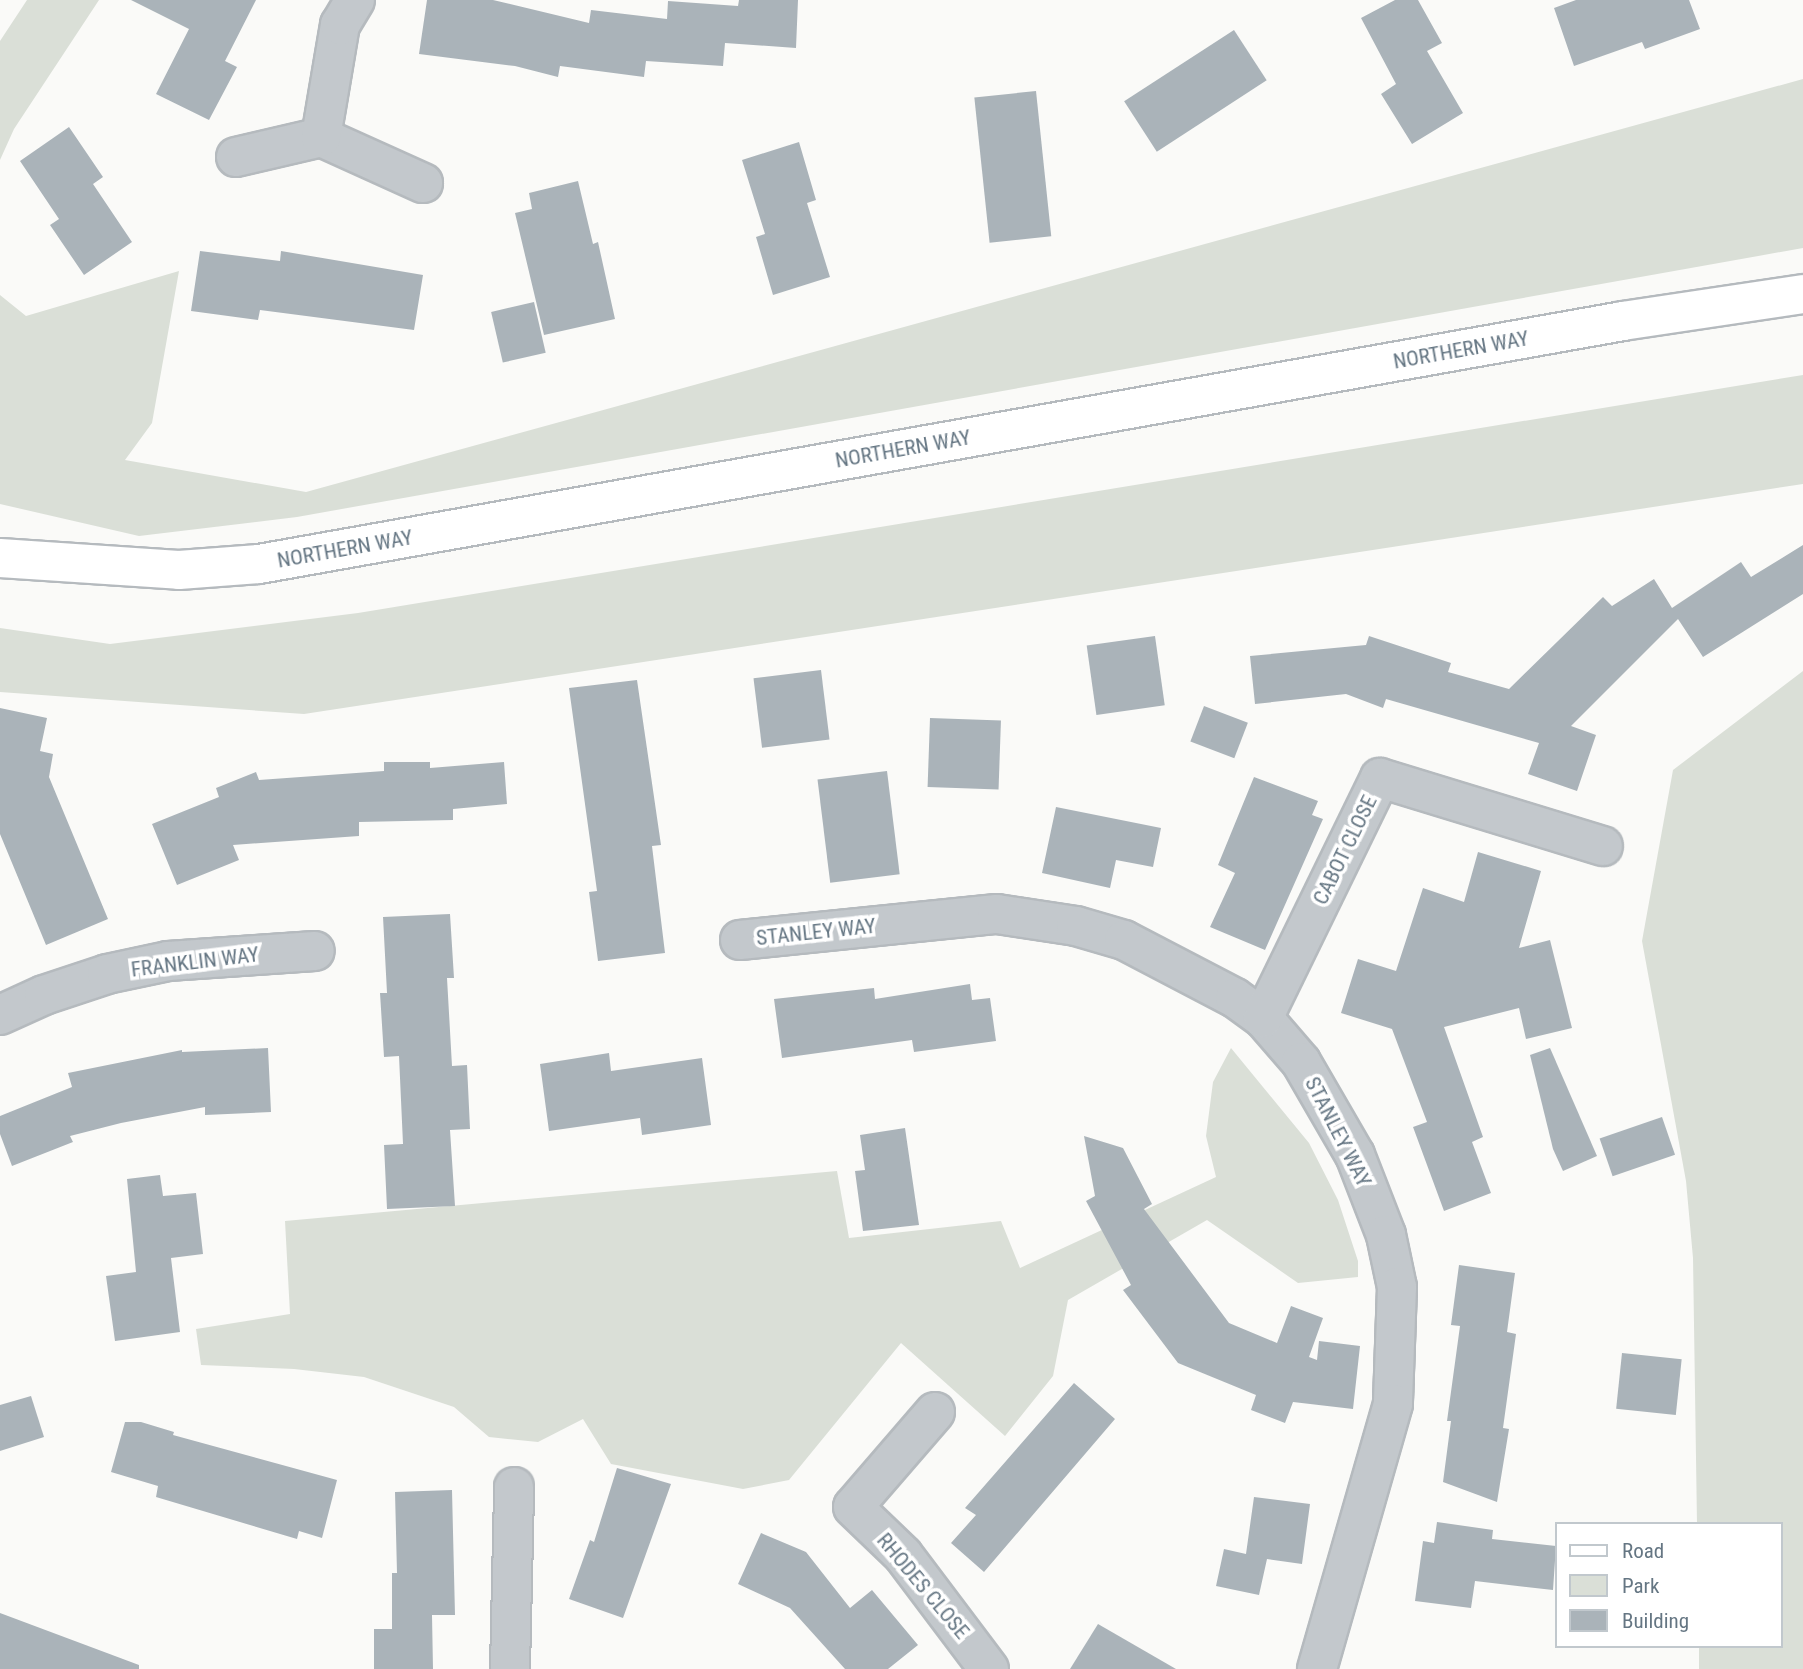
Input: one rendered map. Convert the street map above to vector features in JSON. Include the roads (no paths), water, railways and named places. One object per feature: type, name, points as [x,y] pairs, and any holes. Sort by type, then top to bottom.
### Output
[{"type":"main road","name":"NORTHERN WAY","points":[[0,558],[179,570],[259,564],[1623,321],[1803,294]]},
{"type":"street","points":[[321,137],[340,25],[355,0]]},
{"type":"street","points":[[236,157],[321,137],[423,183]]},
{"type":"street","name":"CABOT CLOSE","points":[[1263,1018],[1380,778],[1604,846]]},
{"type":"street","name":"STANLEY WAY","points":[[740,940],[997,914],[1076,926],[1124,940],[1235,998],[1263,1018],[1301,1062],[1355,1155],[1386,1235],[1397,1287],[1393,1404],[1317,1669]]},
{"type":"street","name":"FRANKLIN WAY","points":[[0,1015],[44,995],[107,974],[167,961],[315,951]]},
{"type":"street","name":"RHODES CLOSE","points":[[935,1412],[853,1507],[903,1555],[989,1669]]},
{"type":"street","points":[[510,1669],[514,1488]]}]
